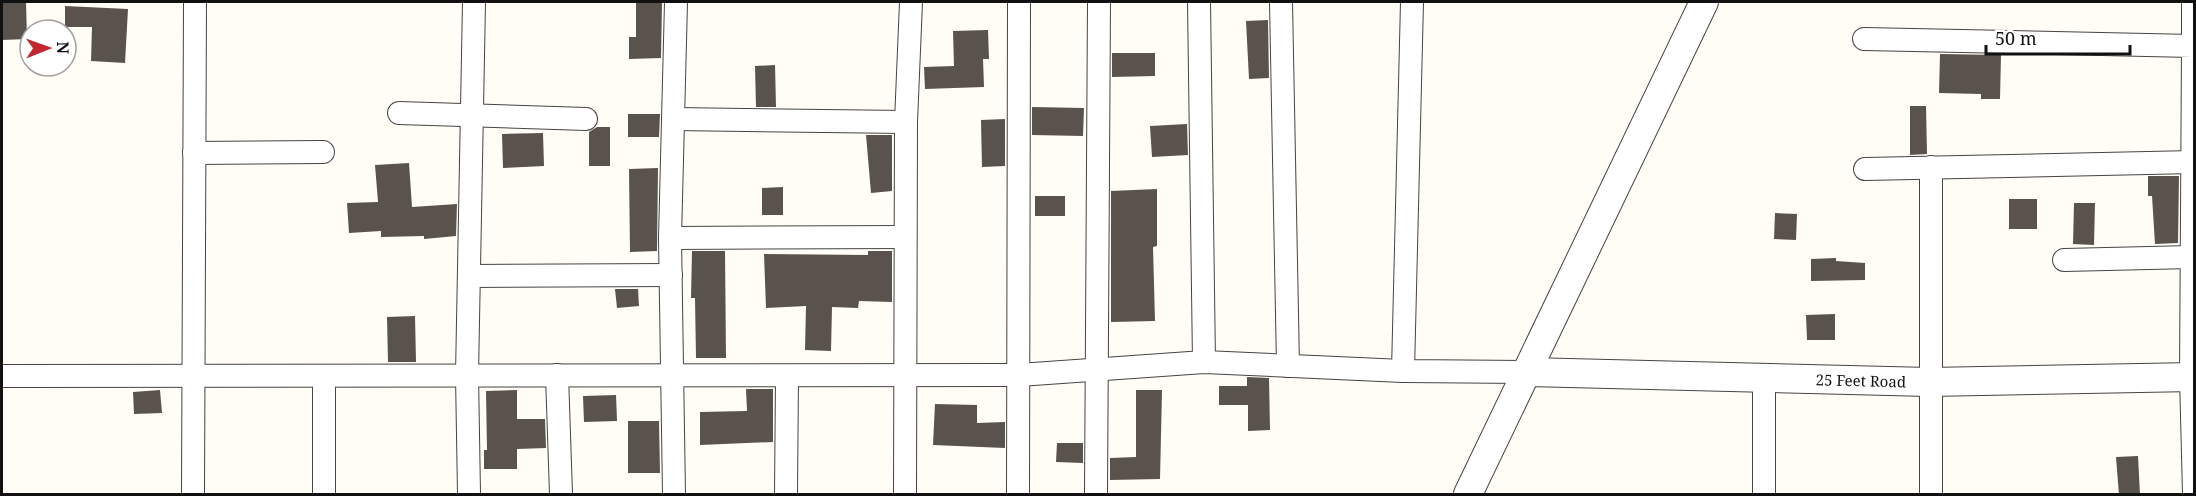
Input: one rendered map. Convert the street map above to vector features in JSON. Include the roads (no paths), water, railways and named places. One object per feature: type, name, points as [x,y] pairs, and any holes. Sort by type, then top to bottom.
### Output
[{"type":"street","points":[[193,494],[195,2]]},
{"type":"street","points":[[469,495],[467,375],[474,2]]},
{"type":"street","points":[[674,495],[670,238],[676,2]]},
{"type":"street","points":[[905,495],[906,122],[911,2]]},
{"type":"street","points":[[1018,495],[1019,2]]},
{"type":"street","points":[[1096,495],[1099,371],[1099,2]]},
{"type":"street","points":[[1199,2],[1204,363]]},
{"type":"street","points":[[1281,2],[1287,366]]},
{"type":"street","points":[[1403,371],[1412,2]]},
{"type":"street","points":[[1468,495],[1704,2]]},
{"type":"street","points":[[2194,10],[2194,493]]},
{"type":"street","points":[[1864,39],[2193,46]]},
{"type":"street","points":[[399,114],[586,119]]},
{"type":"street","points":[[674,119],[906,122]]},
{"type":"street","points":[[194,153],[323,152]]},
{"type":"street","points":[[1865,168],[2194,162]]},
{"type":"street","points":[[1931,167],[1929,382],[1931,495]]},
{"type":"street","points":[[670,238],[905,237]]},
{"type":"street","points":[[2064,260],[2193,249]]},
{"type":"street","points":[[469,276],[671,274]]},
{"type":"street","points":[[2,376],[193,374],[324,376],[1019,375],[1204,363],[1403,371],[1528,372]]},
{"type":"street","name":"25 Feet Road","points":[[1528,372],[1929,382],[2193,377]]},
{"type":"street","points":[[557,375],[561,495]]},
{"type":"street","points":[[324,376],[324,495]]},
{"type":"street","points":[[786,495],[787,376]]},
{"type":"street","points":[[1764,378],[1764,495]]}]
